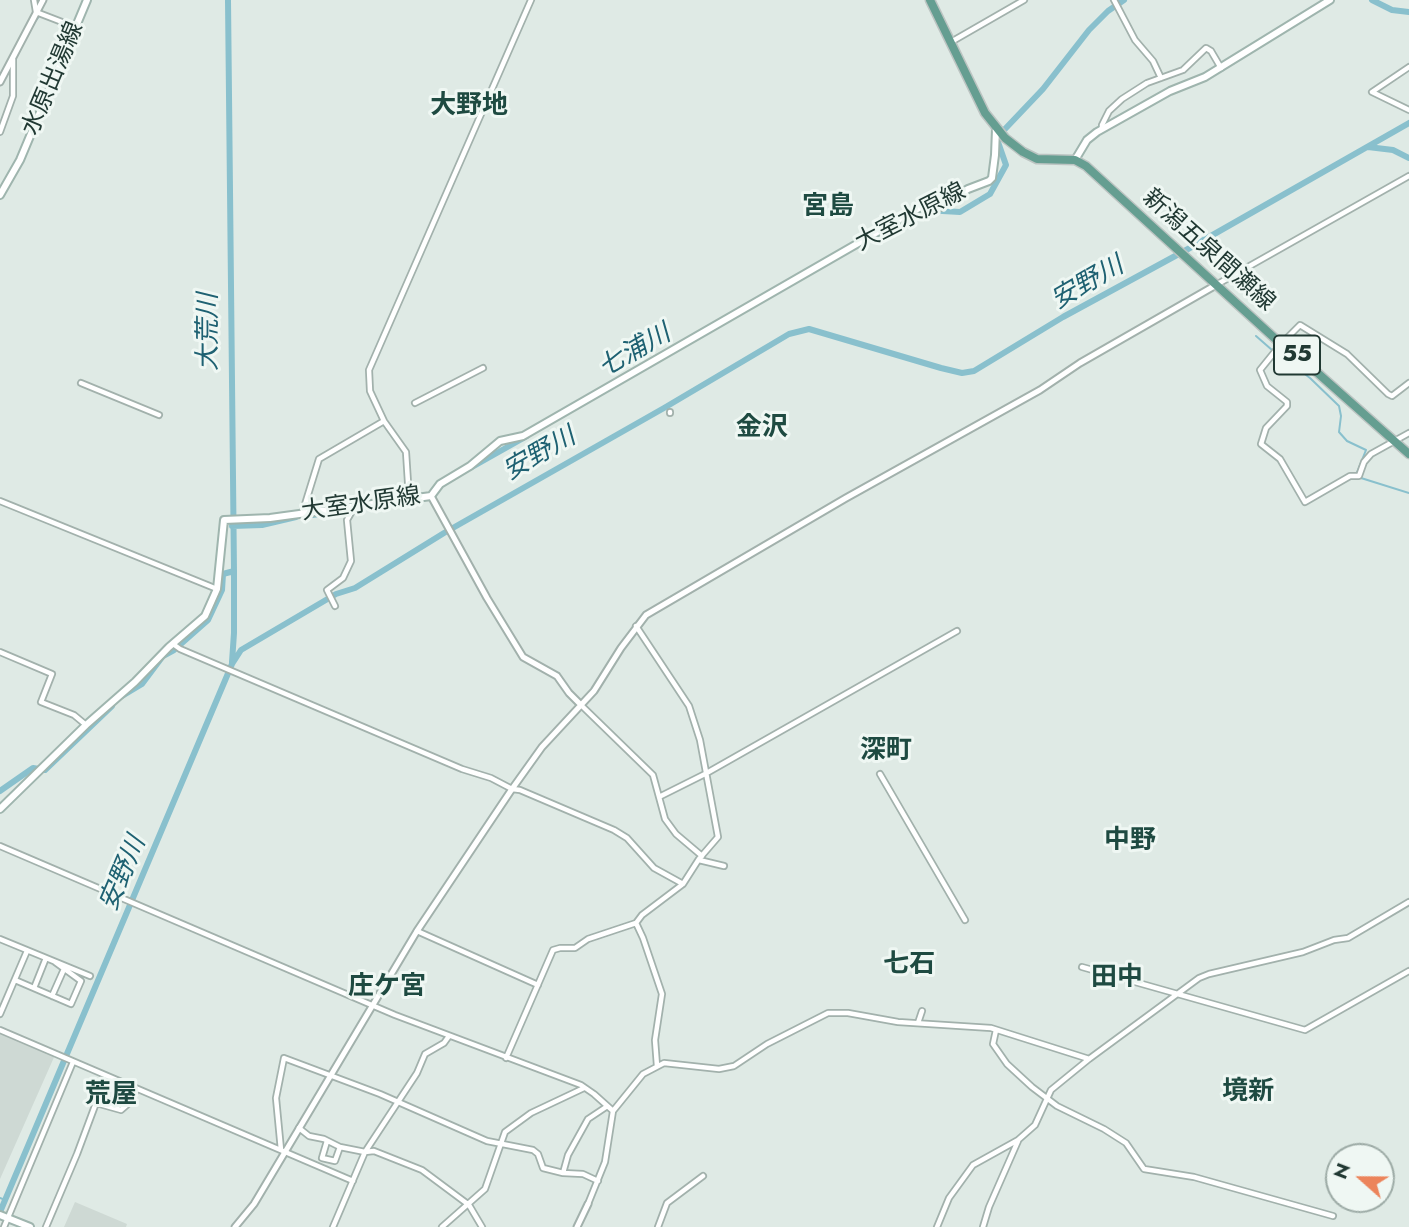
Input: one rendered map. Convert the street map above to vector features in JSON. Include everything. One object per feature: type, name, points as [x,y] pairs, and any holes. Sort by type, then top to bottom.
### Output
[{"type":"main road","name":"水原出湯線","points":[[0,195],[20,160],[87,0]]},
{"type":"main road","points":[[931,0],[985,113],[996,129],[1029,156],[1044,160],[1076,160],[1087,140],[1102,129],[1170,91],[1221,68],[1330,0]]},
{"type":"main road","name":"大室水原線","points":[[0,809],[86,725],[176,646],[205,616],[218,589],[224,520],[302,514],[431,496],[440,484],[470,466],[500,441],[523,436],[921,207],[941,206],[968,189],[989,181],[992,178],[996,129]]},
{"type":"main road","name":"新潟五泉間瀬線","points":[[1076,160],[1086,166],[1281,344],[1303,359],[1409,454]]},
{"type":"main road","points":[[5,1217],[30,1227]]},
{"type":"street","points":[[34,0],[36,12]]},
{"type":"street","points":[[0,82],[43,0]]},
{"type":"street","points":[[409,498],[404,448],[384,421],[368,386],[371,363],[531,0]]},
{"type":"street","points":[[951,42],[1024,0]]},
{"type":"street","points":[[1116,3],[1135,40],[1153,61],[1161,78]]},
{"type":"street","points":[[36,12],[76,28]]},
{"type":"street","points":[[1102,129],[1109,111],[1122,99],[1135,89],[1183,70],[1206,48],[1211,51],[1221,68]]},
{"type":"street","points":[[0,132],[13,96],[12,58]]},
{"type":"street","points":[[1409,67],[1372,92],[1409,110]]},
{"type":"street","points":[[235,1227],[254,1204],[283,1151],[417,932],[512,789],[542,747],[594,691],[636,626],[654,609],[1409,176]]},
{"type":"street","points":[[1409,383],[1392,396],[1388,394],[1353,360],[1303,326],[1298,326],[1260,370],[1267,386],[1287,402],[1287,406],[1266,428],[1261,444],[1280,459],[1305,502],[1350,476],[1359,476],[1366,458],[1379,448],[1409,433]]},
{"type":"street","points":[[415,403],[482,368]]},
{"type":"street","points":[[80,383],[159,415]]},
{"type":"street","points":[[302,514],[319,459],[384,421]]},
{"type":"street","points":[[431,496],[523,657],[557,676],[569,694],[653,775],[665,819],[676,834],[700,858],[724,866]]},
{"type":"street","points":[[0,501],[218,589]]},
{"type":"street","points":[[335,605],[327,590],[344,579],[351,561],[347,520],[351,513],[350,506]]},
{"type":"street","points":[[506,1058],[548,958],[555,948],[575,948],[588,939],[636,923],[642,915],[683,884],[718,837],[700,740],[689,706],[636,626]]},
{"type":"street","points":[[659,797],[705,774],[957,631]]},
{"type":"street","points":[[176,646],[621,834],[654,868],[683,884]]},
{"type":"street","points":[[0,652],[52,674],[41,702],[74,715],[86,725]]},
{"type":"street","points":[[880,774],[965,920]]},
{"type":"street","points":[[0,846],[373,1006],[585,1087],[613,1111]]},
{"type":"street","points":[[937,1227],[949,1198],[973,1165],[1018,1140],[1035,1125],[1051,1090],[1178,994],[1209,974],[1303,952],[1334,940],[1348,938],[1409,902]]},
{"type":"street","points":[[636,923],[662,995],[654,1040],[657,1066]]},
{"type":"street","points":[[417,932],[538,985]]},
{"type":"street","points":[[0,940],[90,976]]},
{"type":"street","points":[[0,1014],[27,951]]},
{"type":"street","points":[[34,988],[46,958]]},
{"type":"street","points":[[15,981],[71,1004],[81,981],[55,962]]},
{"type":"street","points":[[1082,967],[1305,1030],[1409,971]]},
{"type":"street","points":[[52,996],[64,969]]},
{"type":"street","points":[[0,994],[8,997]]},
{"type":"street","points":[[578,1227],[605,1162],[613,1111],[637,1080],[664,1063],[719,1069],[734,1066],[803,1024],[834,1011],[881,1020],[996,1030],[1089,1059]]},
{"type":"street","points":[[918,1023],[922,1011]]},
{"type":"street","points":[[0,1030],[353,1181]]},
{"type":"street","points":[[996,1030],[993,1044],[1007,1064],[1065,1111],[1104,1129],[1126,1143],[1144,1170],[1194,1177],[1334,1216]]},
{"type":"street","points":[[333,1227],[365,1152],[417,1073],[425,1054],[444,1043],[449,1036]]},
{"type":"street","points":[[283,1151],[276,1098],[284,1058],[397,1102],[487,1142],[533,1150],[538,1154],[543,1168],[583,1174],[598,1181]]},
{"type":"street","points":[[4,1227],[5,1217],[73,1062]]},
{"type":"street","points":[[442,1227],[485,1189],[505,1132],[522,1119],[585,1087]]},
{"type":"street","points":[[46,1227],[96,1103],[121,1110],[129,1103],[137,1089]]},
{"type":"street","points":[[563,1173],[568,1155],[588,1119],[606,1107]]},
{"type":"street","points":[[299,1128],[309,1136],[341,1147],[374,1151],[422,1170],[469,1205],[482,1227]]},
{"type":"street","points":[[983,1227],[1018,1140]]},
{"type":"street","points":[[327,1141],[322,1158],[335,1161],[341,1147]]},
{"type":"street","points":[[658,1227],[667,1203],[703,1176]]},
{"type":"shaded area","points":[[0,1032],[55,1055],[0,1179]]},
{"type":"shaded area","points":[[75,1202],[127,1224],[126,1227],[64,1227]]},
{"type":"waterway","name":"大荒川","points":[[228,0],[234,571],[232,662]]},
{"type":"waterway","name":"七浦川","points":[[1005,129],[1043,89],[1089,30],[1124,0]]},
{"type":"waterway","name":"七浦川","points":[[1372,0],[1392,10],[1409,12]]},
{"type":"waterway","points":[[31,27],[40,15]]},
{"type":"waterway","name":"安野川","points":[[0,1212],[232,664],[241,650],[336,594],[355,588],[444,533],[789,334],[809,329],[941,368],[962,373],[974,371],[1063,317],[1409,123]]},
{"type":"waterway","name":"七浦川","points":[[925,210],[960,212],[990,194],[1006,165],[998,142]]},
{"type":"waterway","points":[[1368,147],[1393,150],[1409,158]]},
{"type":"waterway","points":[[1256,336],[1272,350]]},
{"type":"waterway","points":[[1277,353],[1310,378],[1339,406],[1339,432],[1347,441],[1366,450],[1356,475]]},
{"type":"waterway","name":"七浦川","points":[[472,467],[527,436]]},
{"type":"waterway","points":[[1361,478],[1409,493]]},
{"type":"waterway","name":"七浦川","points":[[313,515],[344,510]]},
{"type":"waterway","name":"七浦川","points":[[232,526],[262,525],[296,517]]},
{"type":"waterway","points":[[122,696],[142,684],[163,656],[174,650],[208,620],[222,590],[223,574],[234,571]]},
{"type":"waterway","points":[[0,791],[33,768],[45,770],[112,706]]},
{"type":"waterway","name":"安野川","points":[[0,1198],[5,1200]]},
{"type":"district","name":"大野地","points":[[469,107]]},
{"type":"district","name":"宮島","points":[[828,208]]},
{"type":"district","name":"金沢","points":[[762,429]]},
{"type":"district","name":"深町","points":[[886,752]]},
{"type":"district","name":"中野","points":[[1130,842]]},
{"type":"district","name":"七石","points":[[909,966]]},
{"type":"district","name":"田中","points":[[1117,979]]},
{"type":"district","name":"庄ケ宮","points":[[387,988]]},
{"type":"district","name":"境新","points":[[1248,1093]]},
{"type":"district","name":"荒屋","points":[[111,1096]]}]
